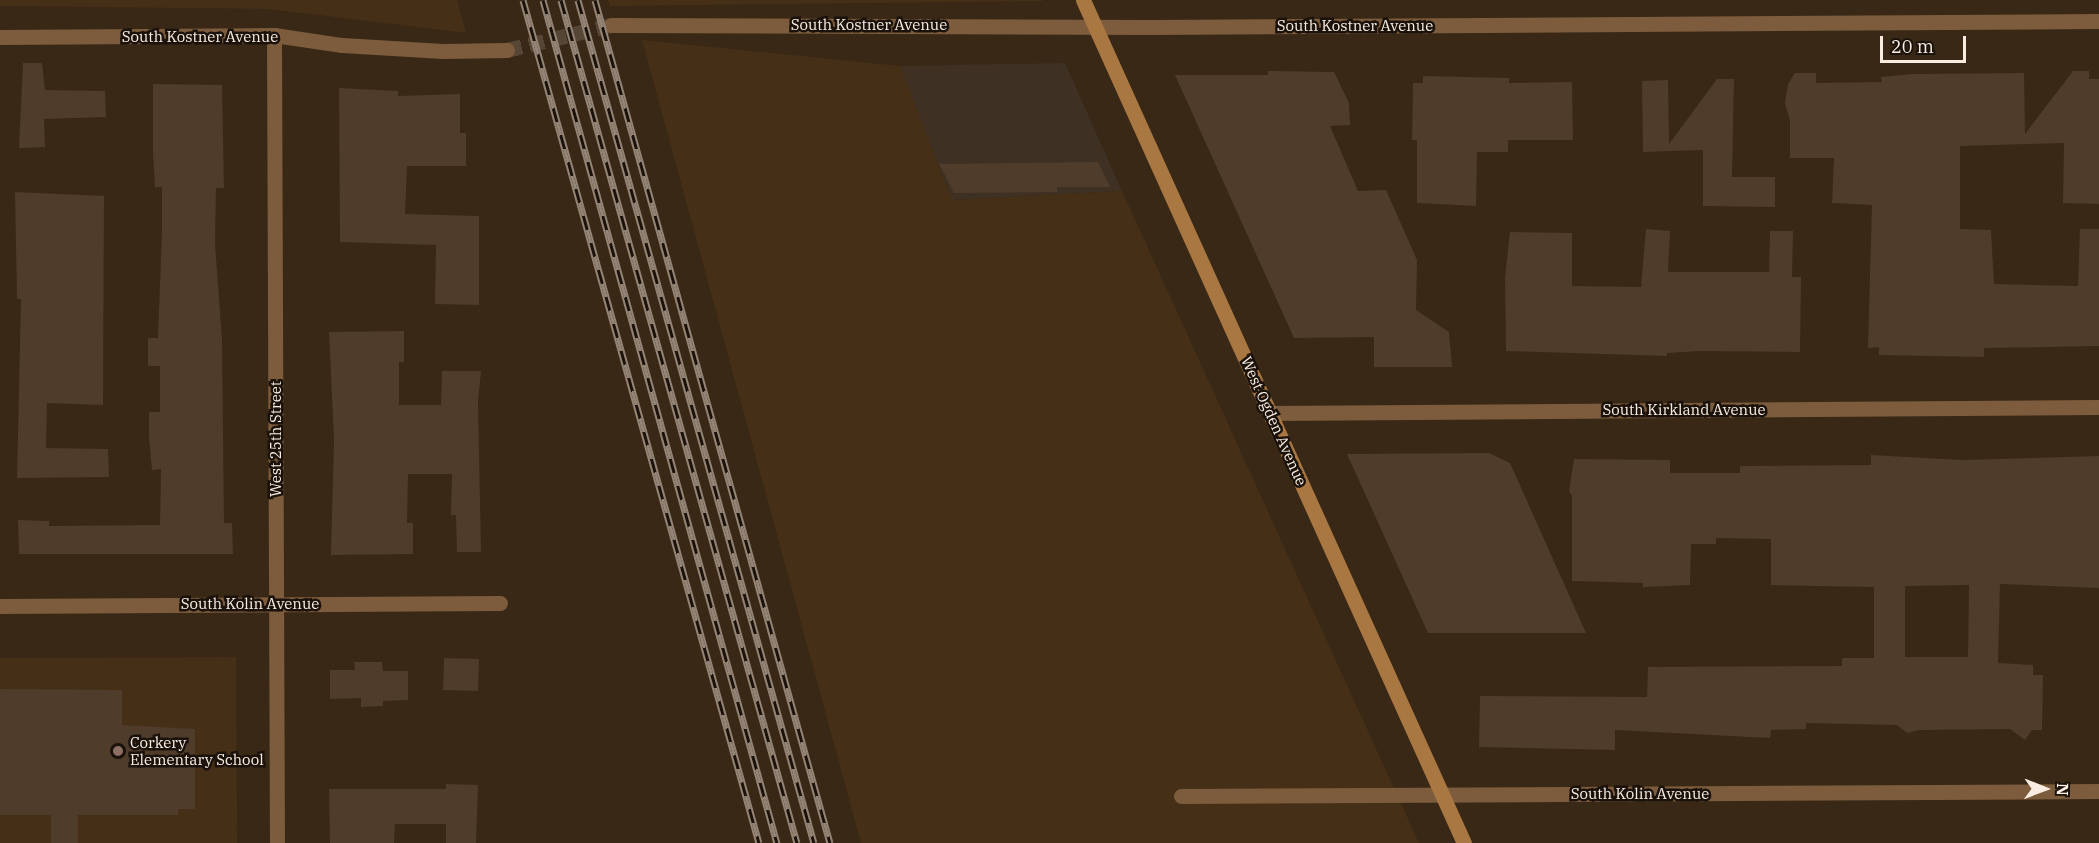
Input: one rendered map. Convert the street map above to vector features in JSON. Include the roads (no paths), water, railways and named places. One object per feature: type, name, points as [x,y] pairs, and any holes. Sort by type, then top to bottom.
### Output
[{"type":"main road","name":"West Ogden Avenue","points":[[1083,0],[1464,843]]},
{"type":"street","name":"South Kostner Avenue","points":[[611,25],[1095,27],[2099,21]]},
{"type":"street","name":"South Kostner Avenue","points":[[0,37],[274,35],[387,48],[507,50]]},
{"type":"street","name":"West 25th Street","points":[[274,35],[277,843]]},
{"type":"street","name":"South Kirkland Avenue","points":[[1270,413],[2099,407]]},
{"type":"street","name":"South Kolin Avenue","points":[[0,606],[500,603]]},
{"type":"street","name":"South Kolin Avenue","points":[[1181,796],[2099,790]]},
{"type":"tunnel","points":[[507,50],[611,25]]},
{"type":"railway","points":[[523,0],[759,843]]},
{"type":"railway","points":[[543,0],[777,843]]},
{"type":"railway","points":[[561,0],[797,843]]},
{"type":"railway","points":[[578,0],[814,843]]},
{"type":"railway","points":[[595,0],[830,843]]},
{"type":"place","name":"Corkery Elementary School","points":[[118,751]]}]
